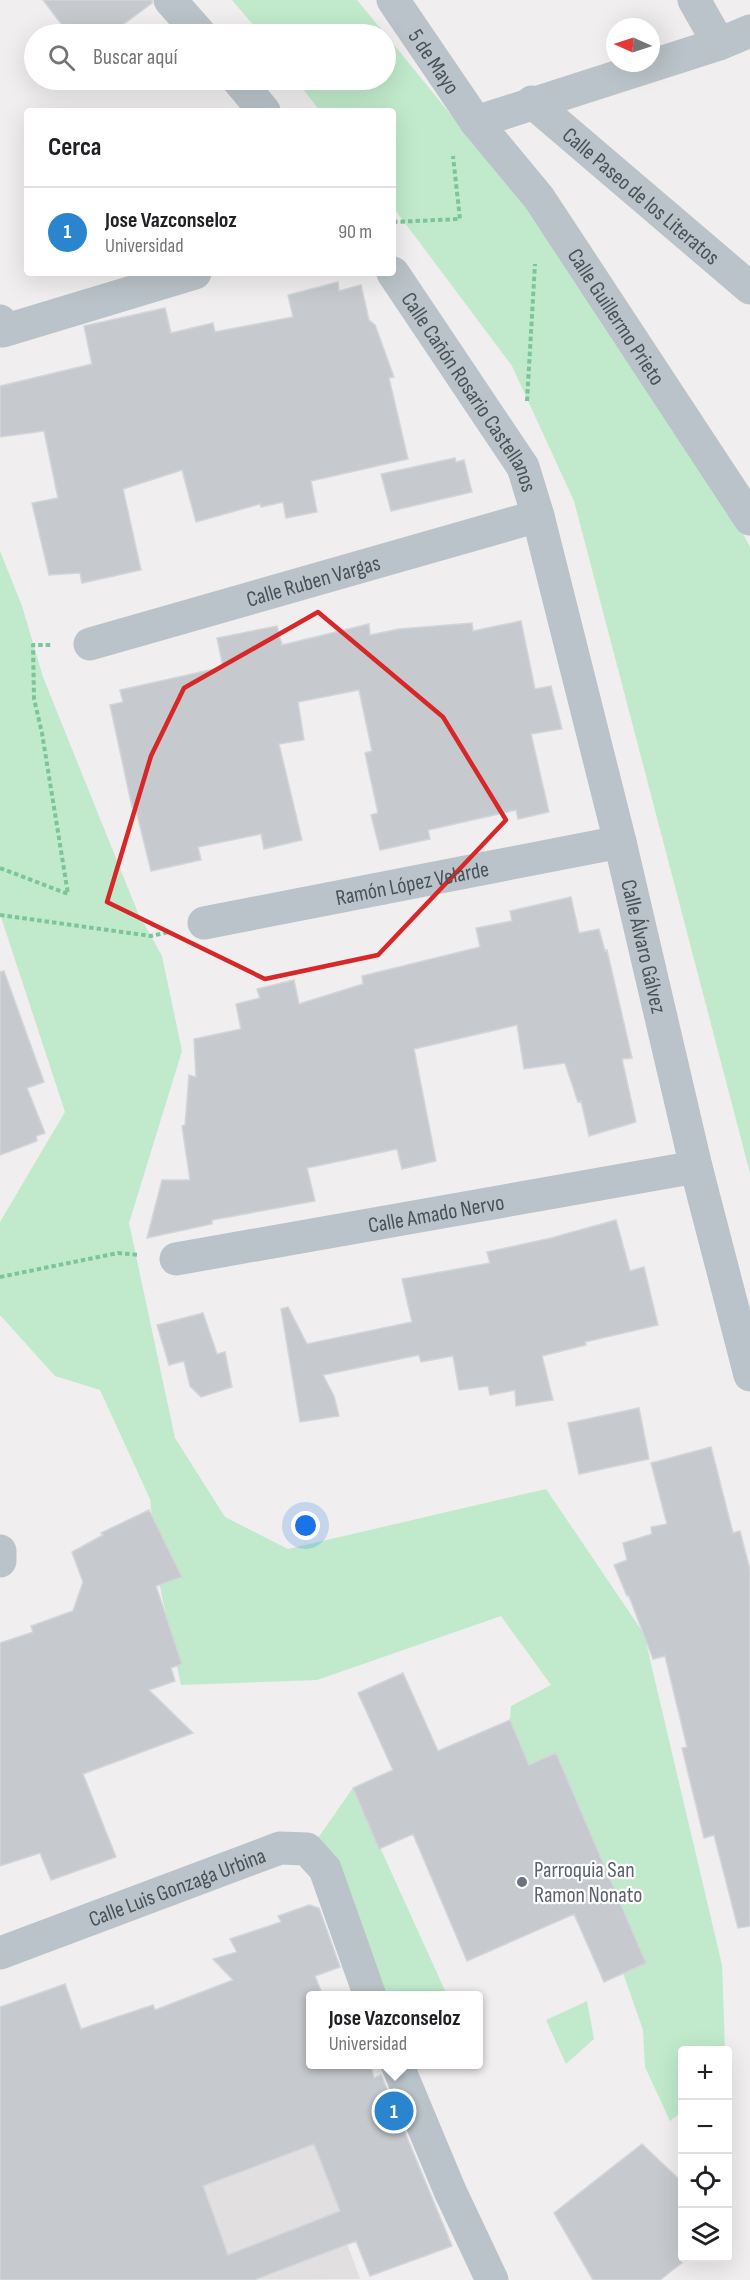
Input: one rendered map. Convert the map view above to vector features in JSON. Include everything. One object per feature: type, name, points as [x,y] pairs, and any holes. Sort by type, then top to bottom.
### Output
[{"type":"street","points":[[170,0],[191,24]]},
{"type":"street","name":"5 de Mayo","points":[[393,0],[476,122]]},
{"type":"street","points":[[694,0],[718,44]]},
{"type":"street","points":[[476,122],[532,102],[718,44],[750,31]]},
{"type":"street","points":[[246,90],[261,108]]},
{"type":"street","name":"Calle Paseo de los Literatos","points":[[532,102],[750,288]]},
{"type":"street","name":"Calle Guillermo Prieto","points":[[476,122],[539,198],[750,519]]},
{"type":"street","points":[[0,321],[3,331],[185,276]]},
{"type":"street","name":"Calle Cañón Rosario Castellanos","points":[[395,276],[523,467],[538,516]]},
{"type":"street","name":"Calle Ruben Vargas","points":[[90,644],[538,516]]},
{"type":"street","name":"Calle Álvaro Gálvez","points":[[538,516],[620,842],[696,1167],[750,1375]]},
{"type":"street","name":"Ramón López Velarde","points":[[204,923],[620,842]]},
{"type":"street","name":"Calle Amado Nervo","points":[[176,1259],[696,1167]]},
{"type":"street","points":[[0,1551],[0,1561]]},
{"type":"street","name":"Calle Luis Gonzaga Urbina","points":[[0,1953],[280,1848],[307,1849],[325,1869],[369,1991]]},
{"type":"street","points":[[399,2069],[450,2191],[492,2280]]},
{"type":"path","points":[[396,222],[460,219],[452,138],[476,122]]},
{"type":"path","points":[[527,409],[536,256]]},
{"type":"path","points":[[0,868],[68,894],[42,733],[34,699],[33,645]]},
{"type":"path","points":[[0,915],[151,936],[204,923]]},
{"type":"path","points":[[0,1277],[118,1253],[176,1259]]},
{"type":"highlighted area","points":[[318,612],[443,717],[506,820],[378,955],[265,979],[107,902],[151,756],[184,688]]},
{"type":"shaded area","points":[[324,2077],[343,2232],[360,2279],[163,2280],[120,2171]]},
{"type":"green space","points":[[232,0],[357,0],[377,24],[252,24]]},
{"type":"green space","points":[[396,47],[654,364],[750,547],[750,1173],[574,501],[512,366],[396,211],[396,108],[318,108],[304,90],[396,90]]},
{"type":"green space","points":[[0,551],[22,606],[43,677],[138,913],[162,956],[182,1051],[129,1223],[175,1438],[225,1517],[288,1549],[546,1489],[644,1634],[722,1965],[725,2046],[678,2046],[678,2115],[670,2121],[645,2067],[643,2030],[623,1973],[646,1963],[529,1765],[510,1720],[511,1706],[551,1685],[501,1616],[317,1680],[181,1685],[159,1582],[150,1499],[100,1390],[55,1376],[0,1315],[0,1222],[65,1112],[0,914]]},
{"type":"green space","points":[[353,1788],[445,1991],[384,1991],[313,1845]]},
{"type":"green space","points":[[587,2001],[594,2039],[566,2064],[546,2020]]},
{"type":"building","points":[[43,0],[152,0],[152,3],[124,24],[61,24]]},
{"type":"building","points":[[338,282],[339,291],[361,285],[369,320],[375,325],[394,377],[389,378],[408,459],[311,481],[317,512],[286,518],[283,502],[261,507],[260,504],[196,522],[182,470],[123,489],[141,570],[82,583],[80,573],[49,575],[32,503],[58,498],[44,431],[0,437],[0,386],[92,364],[84,326],[165,308],[171,333],[213,323],[215,332],[293,317],[288,295]]},
{"type":"building","points":[[455,458],[456,462],[464,460],[472,492],[391,511],[381,474]]},
{"type":"building","points":[[521,621],[535,689],[551,686],[562,729],[531,734],[549,812],[518,819],[516,810],[428,830],[430,839],[380,850],[371,815],[378,813],[365,753],[372,751],[359,690],[298,702],[304,740],[279,744],[302,840],[264,849],[261,834],[198,847],[201,860],[151,871],[135,806],[132,807],[110,705],[123,702],[120,690],[223,667],[217,638],[277,626],[282,645],[369,624],[370,635],[399,629],[472,623],[473,631]]},
{"type":"building","points":[[571,897],[579,933],[599,929],[605,951],[607,950],[632,1058],[622,1059],[636,1122],[589,1136],[581,1101],[578,1102],[565,1063],[524,1069],[517,1025],[414,1049],[436,1161],[402,1169],[397,1149],[307,1168],[315,1201],[212,1220],[212,1224],[147,1238],[162,1180],[190,1180],[182,1126],[185,1125],[189,1075],[196,1077],[194,1039],[241,1029],[236,1004],[260,998],[257,989],[294,980],[299,1004],[363,984],[362,976],[480,947],[476,928],[512,921],[510,911]]},
{"type":"building","points":[[4,971],[44,1082],[27,1088],[45,1133],[36,1136],[37,1141],[0,1155],[0,972]]},
{"type":"building","points":[[616,1220],[630,1271],[644,1267],[658,1325],[585,1342],[586,1345],[542,1356],[553,1400],[516,1406],[515,1390],[490,1395],[488,1386],[459,1390],[453,1356],[421,1362],[419,1355],[323,1375],[334,1396],[339,1416],[300,1422],[281,1309],[288,1307],[307,1344],[412,1322],[402,1279],[490,1263],[487,1252],[551,1238]]},
{"type":"building","points":[[203,1313],[217,1354],[225,1352],[232,1387],[201,1397],[190,1386],[184,1361],[169,1365],[157,1325]]},
{"type":"building","points":[[639,1408],[649,1459],[579,1474],[568,1423]]},
{"type":"building","points":[[711,1447],[733,1533],[740,1531],[750,1570],[750,1926],[738,1928],[714,1835],[704,1838],[682,1748],[687,1747],[665,1656],[653,1659],[629,1596],[627,1596],[614,1565],[627,1560],[623,1543],[652,1534],[651,1527],[667,1524],[651,1463]]},
{"type":"building","points":[[149,1510],[182,1577],[156,1586],[182,1664],[171,1668],[175,1681],[149,1690],[193,1733],[83,1774],[116,1857],[51,1880],[40,1853],[0,1866],[0,1643],[33,1632],[31,1626],[73,1611],[83,1582],[72,1552],[103,1535],[101,1533]]},
{"type":"building","name":"Parroquia San Ramon Nonato","points":[[403,1673],[438,1751],[510,1720],[529,1765],[556,1753],[646,1963],[604,1982],[574,1914],[467,1961],[413,1834],[379,1849],[353,1788],[393,1770],[358,1693]]},
{"type":"building","points":[[309,1905],[319,1908],[340,1967],[315,1976],[321,1991],[306,1991],[306,2069],[371,2069],[374,2078],[381,2075],[452,2246],[370,2276],[356,2241],[254,2280],[0,2280],[0,2007],[65,1984],[81,2029],[153,2005],[155,2010],[233,1980],[213,1959],[237,1952],[230,1939],[281,1922],[278,1916]],"holes":[[[314,2144],[340,2211],[228,2255],[203,2186]]]},
{"type":"building","points":[[642,2144],[678,2178],[678,2262],[683,2262],[660,2280],[593,2280],[554,2213]]},
{"type":"place","name":"Parroquia San Ramon Nonato","points":[[522,1882]]},
{"type":"place","name":"Jose Vazconseloz","points":[[394,2111]]}]
